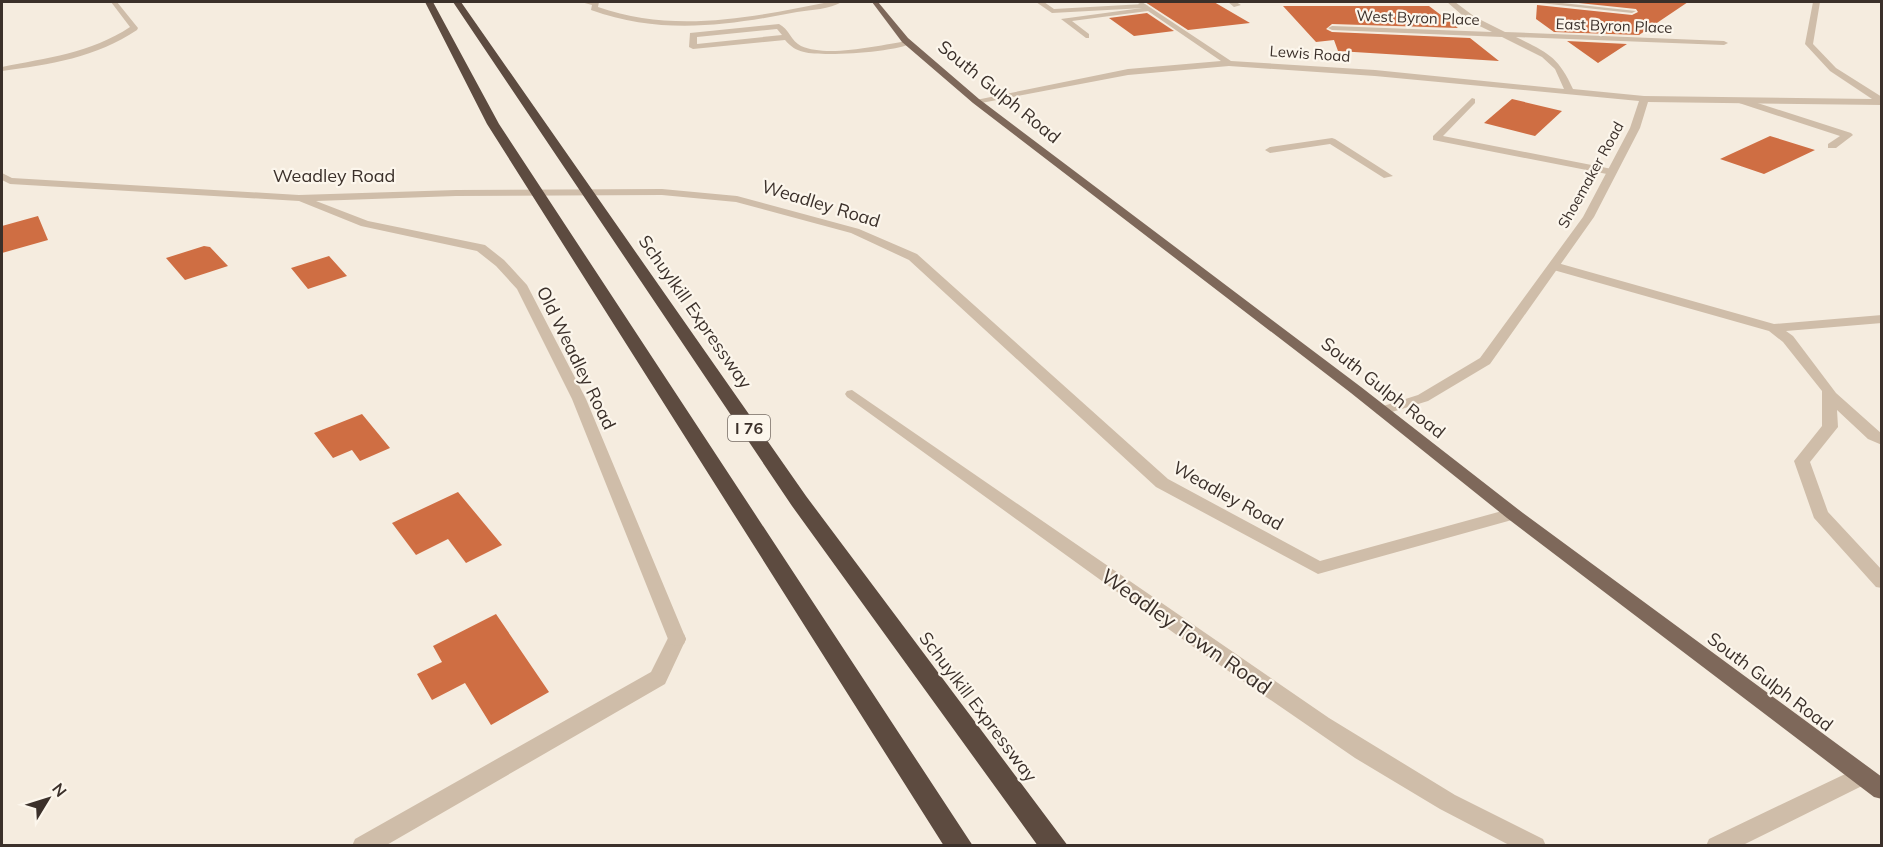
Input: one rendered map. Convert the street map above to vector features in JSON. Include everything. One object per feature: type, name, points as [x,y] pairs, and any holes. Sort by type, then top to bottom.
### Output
[{"type":"highway","name":"I 76","points":[[429,2],[493,124],[960,846]]},
{"type":"highway","name":"Schuylkill Expressway","points":[[457,2],[800,501],[1055,846]]},
{"type":"main road","name":"South Gulph Road","points":[[875,2],[908,43],[975,101],[1382,411],[1513,514],[1881,790]]},
{"type":"street","points":[[2,69],[101,48],[118,40],[134,28],[114,2]]},
{"type":"street","points":[[585,2],[598,2]]},
{"type":"street","points":[[598,2],[594,8],[621,18],[673,23],[801,11],[838,2]]},
{"type":"street","points":[[1040,2],[1052,11],[1144,6],[1229,63]]},
{"type":"street","points":[[1451,2],[1472,19],[1545,55],[1559,68],[1570,93]]},
{"type":"street","points":[[1535,2],[1632,11]]},
{"type":"street","points":[[1817,2],[1809,44],[1813,51],[1839,76],[1881,101]]},
{"type":"street","points":[[1086,36],[1065,19],[1144,6]]},
{"type":"street","points":[[788,37],[693,47],[693,36],[779,26],[797,47],[816,52],[908,43]]},
{"type":"street","name":"West Byron Place","points":[[1332,28],[1503,35]]},
{"type":"street","name":"East Byron Place","points":[[1503,35],[1724,43]]},
{"type":"street","name":"Lewis Road","points":[[975,101],[1128,72],[1229,63],[1375,72],[1644,99]]},
{"type":"street","points":[[1644,99],[1881,101]]},
{"type":"street","name":"Shoemaker Road","points":[[1382,411],[1423,398],[1485,360],[1588,217],[1635,128],[1644,99]]},
{"type":"street","points":[[1472,101],[1436,138],[1612,172]]},
{"type":"street","points":[[1742,101],[1848,135],[1832,146]]},
{"type":"street","points":[[1270,150],[1332,141],[1388,176]]},
{"type":"street","name":"Weadley Road","points":[[2,176],[10,180],[298,198],[456,193],[662,192],[737,199],[855,231],[913,257],[1162,483],[1318,568],[1513,514]]},
{"type":"street","name":"Old Weadley Road","points":[[298,198],[365,224],[481,248],[500,263],[523,288],[579,399],[677,639],[658,678],[363,846]]},
{"type":"street","points":[[1554,266],[1774,328],[1881,319]]},
{"type":"street","points":[[1774,328],[1788,339],[1829,391],[1830,427],[1802,461],[1820,514],[1881,582]]},
{"type":"street","name":"Weadley Town Road","points":[[852,394],[1011,510],[1309,717],[1480,821],[1535,846]]},
{"type":"street","points":[[1829,394],[1873,436],[1881,440]]},
{"type":"street","points":[[1717,846],[1862,775]]},
{"type":"building","points":[[1145,2],[1214,2],[1250,23],[1188,30]]},
{"type":"building","points":[[1569,2],[1688,2],[1639,35],[1554,32],[1536,19],[1537,5],[1632,15],[1638,12],[1636,9]]},
{"type":"building","points":[[1283,6],[1429,6],[1458,28],[1332,24],[1326,29],[1332,32],[1470,38],[1499,61],[1338,51],[1334,40],[1316,42]]},
{"type":"building","points":[[1147,13],[1174,31],[1134,36],[1109,18]]},
{"type":"building","points":[[1567,41],[1627,44],[1598,63]]},
{"type":"building","points":[[1512,99],[1562,111],[1535,136],[1484,123]]},
{"type":"building","points":[[1770,136],[1815,150],[1764,174],[1720,159]]},
{"type":"building","points":[[38,216],[48,240],[2,253],[2,226]]},
{"type":"building","points":[[204,246],[210,247],[228,266],[185,280],[166,258]]},
{"type":"building","points":[[329,256],[347,276],[308,289],[291,268]]},
{"type":"building","points":[[362,414],[390,448],[360,461],[352,450],[333,458],[314,433]]},
{"type":"building","points":[[458,492],[502,545],[466,563],[448,539],[416,555],[392,523]]},
{"type":"building","points":[[496,614],[549,692],[491,725],[465,683],[432,700],[417,674],[442,662],[433,646]]}]
